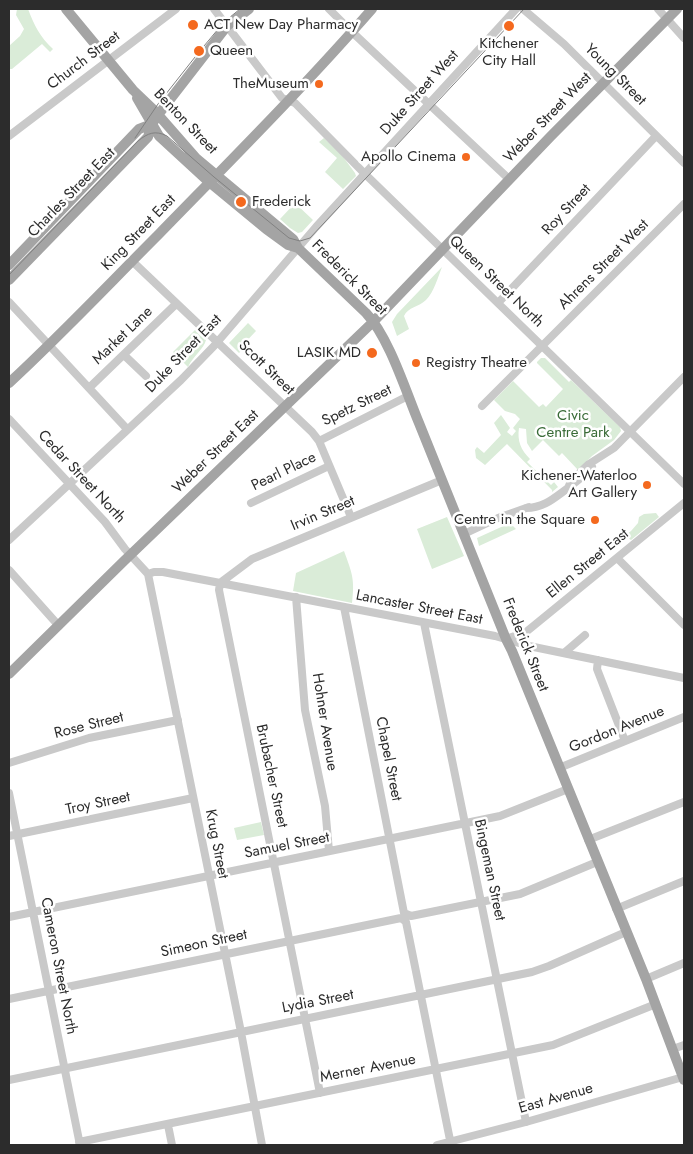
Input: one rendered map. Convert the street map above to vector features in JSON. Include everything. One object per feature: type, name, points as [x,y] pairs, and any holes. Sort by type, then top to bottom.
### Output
[{"type":"main road","name":"Benton Street","points":[[66,9],[133,90],[158,115],[213,179]]},
{"type":"main road","name":"Charles Street East","points":[[9,280],[148,137],[152,124],[158,115],[227,26],[249,9]]},
{"type":"main road","name":"King Street East","points":[[9,383],[50,346],[213,179],[289,100],[372,9]]},
{"type":"main road","name":"Weber Street West","points":[[442,250],[509,179],[677,9]]},
{"type":"main road","name":"Benton Street","points":[[133,90],[159,136],[213,179]]},
{"type":"main road","name":"Charles Street East","points":[[9,265],[139,129],[152,124]]},
{"type":"main road","points":[[148,137],[159,136]]},
{"type":"main road","name":"Frederick Street","points":[[213,179],[281,228],[294,240],[298,248],[374,321],[382,335],[646,979],[684,1078]]},
{"type":"main road","name":"Weber Street East","points":[[9,674],[374,321],[442,250]]},
{"type":"street","name":"Church Street","points":[[9,136],[176,9]]},
{"type":"street","name":"Queen Street North","points":[[214,9],[282,98],[295,103],[442,250],[684,484]]},
{"type":"street","points":[[329,9],[509,179]]},
{"type":"street","name":"Duke Street West","points":[[364,173],[516,9]]},
{"type":"street","name":"Young Street","points":[[523,9],[564,44],[684,164]]},
{"type":"street","points":[[658,9],[684,38]]},
{"type":"street","name":"Roy Street","points":[[498,303],[656,136]]},
{"type":"street","name":"Duke Street East","points":[[9,540],[218,342],[364,173]]},
{"type":"street","name":"Ahrens Street West","points":[[482,406],[684,204]]},
{"type":"street","name":"Scott Street","points":[[132,261],[312,432],[319,441],[351,517]]},
{"type":"street","points":[[9,302],[127,429]]},
{"type":"street","name":"Market Lane","points":[[89,388],[176,304]]},
{"type":"street","points":[[124,354],[146,376]]},
{"type":"street","points":[[464,534],[498,518],[526,508],[539,508],[555,499],[584,476],[596,460],[614,448],[684,377]]},
{"type":"street","name":"Spetz Street","points":[[319,441],[408,396]]},
{"type":"street","name":"Cedar Street North","points":[[9,420],[105,522],[130,555]]},
{"type":"street","name":"Pearl Place","points":[[251,503],[329,466]]},
{"type":"street","name":"Irvin Street","points":[[220,583],[246,561],[442,480]]},
{"type":"street","name":"Ellen Street East","points":[[506,639],[526,632],[684,503]]},
{"type":"street","points":[[130,555],[148,574]]},
{"type":"street","points":[[618,558],[684,626]]},
{"type":"street","points":[[9,570],[59,626]]},
{"type":"street","name":"Lancaster Street East","points":[[148,574],[163,572],[296,597],[506,639],[529,646],[684,678]]},
{"type":"street","name":"Krug Street","points":[[148,574],[241,1032],[262,1145]]},
{"type":"street","name":"Brubacher Street","points":[[220,583],[219,590],[320,1093]]},
{"type":"street","name":"Hohner Avenue","points":[[296,597],[305,710],[325,806],[329,852]]},
{"type":"street","name":"Chapel Street","points":[[344,607],[451,1144]]},
{"type":"street","name":"Bingeman Street","points":[[424,624],[526,1122]]},
{"type":"street","points":[[526,632],[524,638],[529,646]]},
{"type":"street","points":[[564,653],[586,635]]},
{"type":"street","points":[[598,660],[597,669],[625,740]]},
{"type":"street","name":"Gordon Avenue","points":[[559,768],[684,717]]},
{"type":"street","name":"Rose Street","points":[[9,762],[89,738],[178,720]]},
{"type":"street","name":"Samuel Street","points":[[9,917],[506,814],[568,789]]},
{"type":"street","name":"Cameron Street North","points":[[9,793],[80,1144]]},
{"type":"street","name":"Troy Street","points":[[9,836],[193,798]]},
{"type":"street","points":[[588,840],[684,802]]},
{"type":"street","name":"Simeon Street","points":[[9,999],[520,894],[597,862]]},
{"type":"street","points":[[616,909],[684,881]]},
{"type":"street","name":"Lydia Street","points":[[9,1080],[497,980],[548,966],[626,932]]},
{"type":"street","points":[[646,979],[684,963]]},
{"type":"street","name":"Merner Avenue","points":[[80,1144],[168,1124],[553,1045],[656,1004]]},
{"type":"street","points":[[674,1049],[684,1045]]},
{"type":"street","name":"East Avenue","points":[[437,1145],[451,1144],[684,1078]]},
{"type":"street","points":[[168,1124],[172,1145]]},
{"type":"green space","points":[[17,9],[28,9],[44,40],[53,49],[50,52],[42,44],[12,69],[9,69],[9,46],[20,36],[24,29],[16,15]]},
{"type":"green space","points":[[324,138],[341,154],[355,173],[356,176],[343,189],[325,172],[337,158],[319,142]]},
{"type":"green space","points":[[295,203],[313,220],[302,232],[298,233],[280,219]]},
{"type":"green space","points":[[442,267],[429,297],[408,311],[404,316],[409,329],[397,336],[392,322],[397,314]]},
{"type":"green space","points":[[248,323],[256,331],[240,348],[242,350],[239,353],[229,343]]},
{"type":"green space","points":[[195,330],[206,340],[188,367],[173,352]]},
{"type":"green space","name":"Civic Centre Park","points":[[541,358],[545,358],[569,382],[571,380],[620,427],[621,431],[614,440],[592,456],[578,470],[562,453],[559,456],[543,440],[532,451],[527,443],[526,429],[519,428],[520,445],[530,459],[527,462],[551,485],[554,482],[558,487],[552,492],[507,444],[485,465],[476,458],[475,450],[477,447],[484,453],[501,435],[494,423],[501,415],[510,428],[507,432],[512,436],[516,431],[513,428],[520,419],[515,414],[505,411],[494,400],[513,381],[539,407],[543,404],[546,407],[563,389],[537,363]]},
{"type":"green space","points":[[656,513],[659,517],[631,540],[628,538],[627,534],[638,523],[639,517],[644,514]]},
{"type":"green space","points":[[447,517],[464,556],[432,569],[417,529]]},
{"type":"green space","points":[[510,523],[516,529],[479,546],[477,538]]},
{"type":"green space","points":[[344,551],[352,576],[352,603],[293,591],[296,573]]},
{"type":"green space","points":[[261,822],[264,835],[237,840],[234,828]]},
{"type":"tram line","points":[[135,138],[158,104],[199,52],[224,22],[240,9]]},
{"type":"tram line","points":[[9,275],[138,141],[152,133],[167,136],[289,238],[300,241],[310,238],[524,9]]},
{"type":"place","name":"ACT New Day Pharmacy","points":[[193,25]]},
{"type":"place","name":"Kitchener City Hall","points":[[509,26]]},
{"type":"place","name":"Queen","points":[[199,51]]},
{"type":"place","name":"TheMuseum","points":[[319,84]]},
{"type":"place","name":"Apollo Cinema","points":[[466,157]]},
{"type":"place","name":"Frederick","points":[[241,202]]},
{"type":"place","name":"LASIK MD","points":[[372,353]]},
{"type":"place","name":"Registry Theatre","points":[[416,363]]},
{"type":"place","name":"Kichener-Waterloo Art Gallery","points":[[647,485]]},
{"type":"place","name":"Centre in the Square","points":[[595,520]]}]
